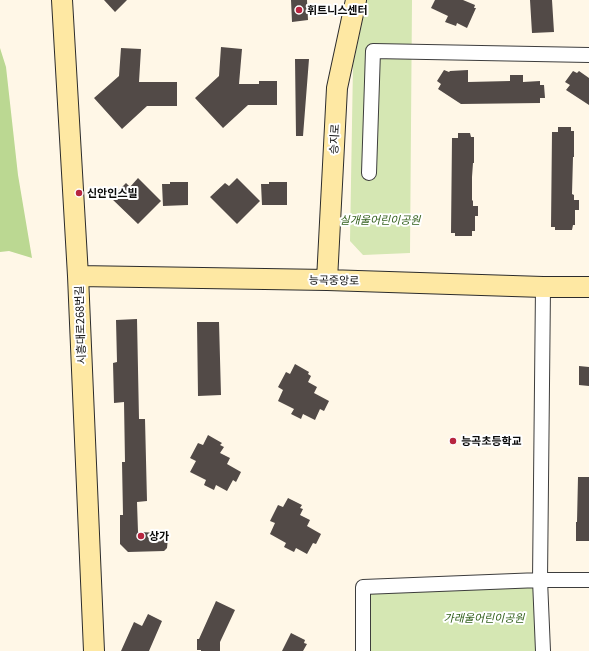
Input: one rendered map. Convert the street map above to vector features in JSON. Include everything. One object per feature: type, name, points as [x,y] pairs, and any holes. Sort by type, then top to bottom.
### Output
[{"type":"street","name":"시흥대로268번길","points":[[62,0],[78,276],[94,651]]},
{"type":"street","name":"승지로","points":[[327,280],[337,88],[356,0]]},
{"type":"street","points":[[369,173],[373,51],[589,54]]},
{"type":"street","name":"능곡중앙로","points":[[78,276],[327,280],[543,287],[589,287]]},
{"type":"street","points":[[543,287],[540,580],[543,651]]},
{"type":"street","points":[[363,651],[363,587],[540,580],[589,580]]},
{"type":"green space","name":"실개울어린이공원","points":[[367,0],[412,0],[410,253],[363,255],[350,241],[353,65]]},
{"type":"green space","points":[[0,48],[6,67],[18,175],[32,258],[9,251],[0,252]]},
{"type":"green space","name":"가래울어린이공원","points":[[536,584],[538,651],[367,651],[367,588]]},
{"type":"building","points":[[104,0],[127,0],[115,12]]},
{"type":"building","name":"휘트니스센터","points":[[291,0],[307,0],[308,20],[292,22]]},
{"type":"building","points":[[435,0],[463,0],[475,5],[474,8],[476,8],[467,28],[457,23],[456,26],[445,22],[448,16],[431,8]]},
{"type":"building","points":[[530,0],[552,0],[554,32],[532,33]]},
{"type":"building","points":[[221,47],[242,49],[239,84],[259,84],[259,81],[277,81],[277,105],[248,105],[223,128],[195,98],[219,76]]},
{"type":"building","points":[[121,48],[141,49],[139,82],[177,82],[177,106],[147,106],[122,129],[94,98],[119,76]]},
{"type":"building","points":[[295,59],[309,59],[303,136],[296,136]]},
{"type":"building","points":[[444,70],[449,72],[468,70],[468,82],[510,81],[510,75],[523,75],[523,82],[540,81],[540,85],[544,85],[545,98],[540,98],[540,103],[461,104],[438,89],[441,84],[437,81]]},
{"type":"building","points":[[573,71],[577,73],[579,71],[589,78],[589,105],[566,90],[570,85],[565,82]]},
{"type":"building","points":[[558,127],[571,127],[571,131],[574,131],[572,194],[574,195],[574,200],[579,200],[579,210],[575,210],[575,225],[573,225],[572,230],[555,230],[555,227],[551,227],[552,132],[558,132]]},
{"type":"building","points":[[458,133],[470,133],[471,137],[474,137],[472,200],[473,206],[478,206],[478,216],[475,216],[475,231],[472,231],[472,236],[455,236],[455,233],[451,233],[452,138],[458,138]]},
{"type":"building","points":[[138,178],[161,201],[138,224],[111,198],[126,183],[130,187]]},
{"type":"building","points":[[237,178],[260,201],[237,224],[210,197],[225,183],[229,186]]},
{"type":"building","points":[[170,182],[188,182],[188,205],[163,206],[162,184],[170,184]]},
{"type":"building","points":[[269,182],[287,182],[287,205],[262,205],[261,184],[269,184]]},
{"type":"building","points":[[137,319],[139,419],[145,419],[147,501],[137,502],[138,532],[163,533],[163,538],[168,538],[167,548],[164,551],[128,552],[120,544],[120,515],[123,515],[122,462],[125,462],[124,402],[114,403],[113,363],[117,362],[116,320]]},
{"type":"building","points":[[197,322],[219,322],[221,395],[198,396]]},
{"type":"building","points":[[295,364],[309,372],[308,374],[311,376],[308,382],[317,387],[314,393],[329,401],[324,411],[320,409],[315,420],[303,414],[301,419],[291,414],[294,409],[278,401],[283,390],[278,387],[286,372],[290,374]]},
{"type":"building","points":[[579,366],[589,367],[589,386],[579,385]]},
{"type":"building","points":[[208,435],[222,443],[220,445],[224,447],[220,453],[230,458],[227,464],[241,472],[236,482],[233,480],[227,491],[216,485],[214,490],[204,485],[206,480],[190,472],[196,461],[190,458],[198,443],[203,445]]},
{"type":"building","points":[[578,477],[589,477],[589,541],[576,541]]},
{"type":"building","points":[[288,498],[302,505],[300,508],[303,509],[300,515],[310,520],[307,526],[321,534],[316,544],[313,543],[307,554],[296,548],[294,552],[284,547],[286,543],[270,534],[275,523],[270,521],[278,505],[283,507]]},
{"type":"building","points":[[216,601],[235,610],[220,642],[220,651],[197,650],[197,639],[199,639]]},
{"type":"building","points":[[148,614],[162,621],[149,651],[121,651],[134,622],[142,626]]},
{"type":"building","points":[[291,633],[305,640],[304,643],[307,644],[303,651],[282,651]]},
{"type":"place","name":"휘트니스센터","points":[[299,10]]},
{"type":"place","name":"신안인스빌","points":[[79,193]]},
{"type":"place","name":"능곡초등학교","points":[[453,441]]},
{"type":"place","name":"상가","points":[[141,536]]}]
